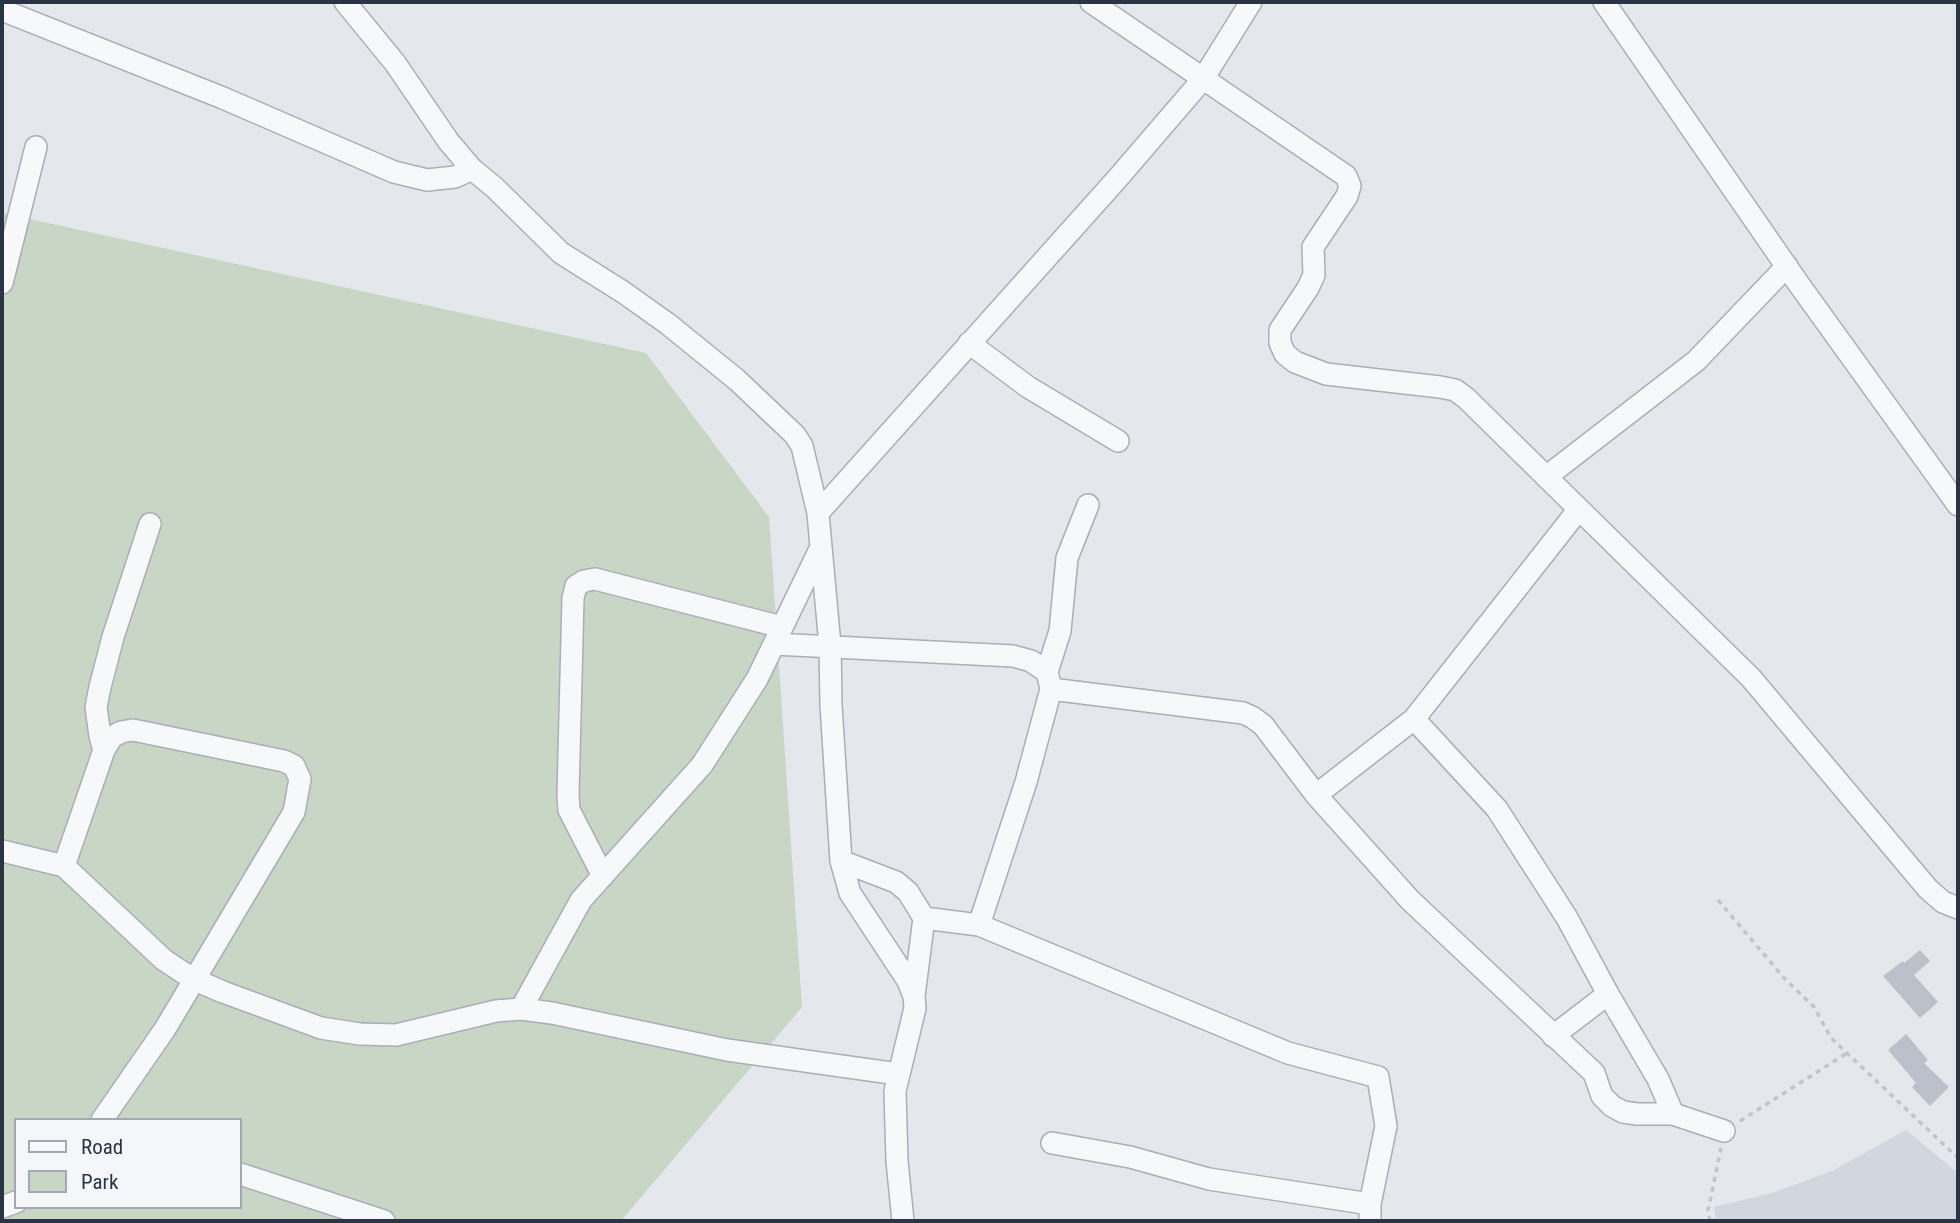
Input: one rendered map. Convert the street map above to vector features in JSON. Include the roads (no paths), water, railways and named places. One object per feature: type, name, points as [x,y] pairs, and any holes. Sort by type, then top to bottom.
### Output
[{"type":"street","points":[[345,2],[395,64],[449,142],[472,169],[561,253],[668,324],[737,380],[795,435],[802,446],[818,513],[830,645],[841,861],[850,893],[908,981],[914,996]]},
{"type":"street","points":[[1091,2],[1346,176],[1350,186],[1347,196],[1313,247],[1311,256],[1314,275],[1280,330],[1280,343],[1285,354],[1295,362],[1326,374],[1455,390],[1466,398],[1751,678],[1928,889],[1943,902],[1958,908]]},
{"type":"street","points":[[818,513],[1203,79],[1251,2]]},
{"type":"street","points":[[1604,2],[1787,266],[1958,505]]},
{"type":"street","points":[[2,10],[223,98],[394,172],[427,180],[455,177],[472,169]]},
{"type":"street","points":[[2,283],[36,147]]},
{"type":"street","points":[[1546,477],[1696,361],[1787,266]]},
{"type":"street","points":[[969,343],[1028,387],[1118,441]]},
{"type":"street","points":[[979,925],[1026,782],[1060,631],[1067,558],[1088,505]]},
{"type":"street","points":[[1316,795],[1414,719],[1579,509]]},
{"type":"street","points":[[104,750],[96,706],[150,524]]},
{"type":"street","points":[[521,1009],[581,900],[702,765],[757,680],[821,547]]},
{"type":"street","points":[[603,876],[569,810],[568,795],[573,598],[576,586],[584,581],[595,579],[778,636],[830,645],[1013,656],[1031,661],[1049,681],[1243,713],[1264,725],[1316,795],[1410,900],[1594,1073],[1602,1096],[1612,1106],[1623,1112],[1637,1114],[1674,1114],[1724,1131]]},
{"type":"street","points":[[1414,719],[1497,809],[1567,918],[1658,1079],[1674,1114]]},
{"type":"street","points":[[64,866],[104,750],[112,737],[121,732],[133,730],[284,761],[295,766],[300,779],[294,812],[165,1029],[103,1118]]},
{"type":"street","points":[[2,851],[64,866],[164,960],[193,979],[321,1028],[360,1034],[396,1035],[496,1011],[521,1009],[552,1013],[727,1050],[898,1074]]},
{"type":"street","points":[[841,861],[896,882],[908,892],[924,918],[914,996],[915,1008],[895,1091],[897,1161],[903,1221]]},
{"type":"street","points":[[924,918],[979,925],[1288,1053],[1378,1077],[1386,1126],[1370,1213],[1209,1179],[1129,1157],[1052,1143]]},
{"type":"street","points":[[1553,1036],[1608,994]]},
{"type":"street","points":[[242,1175],[384,1221]]}]
